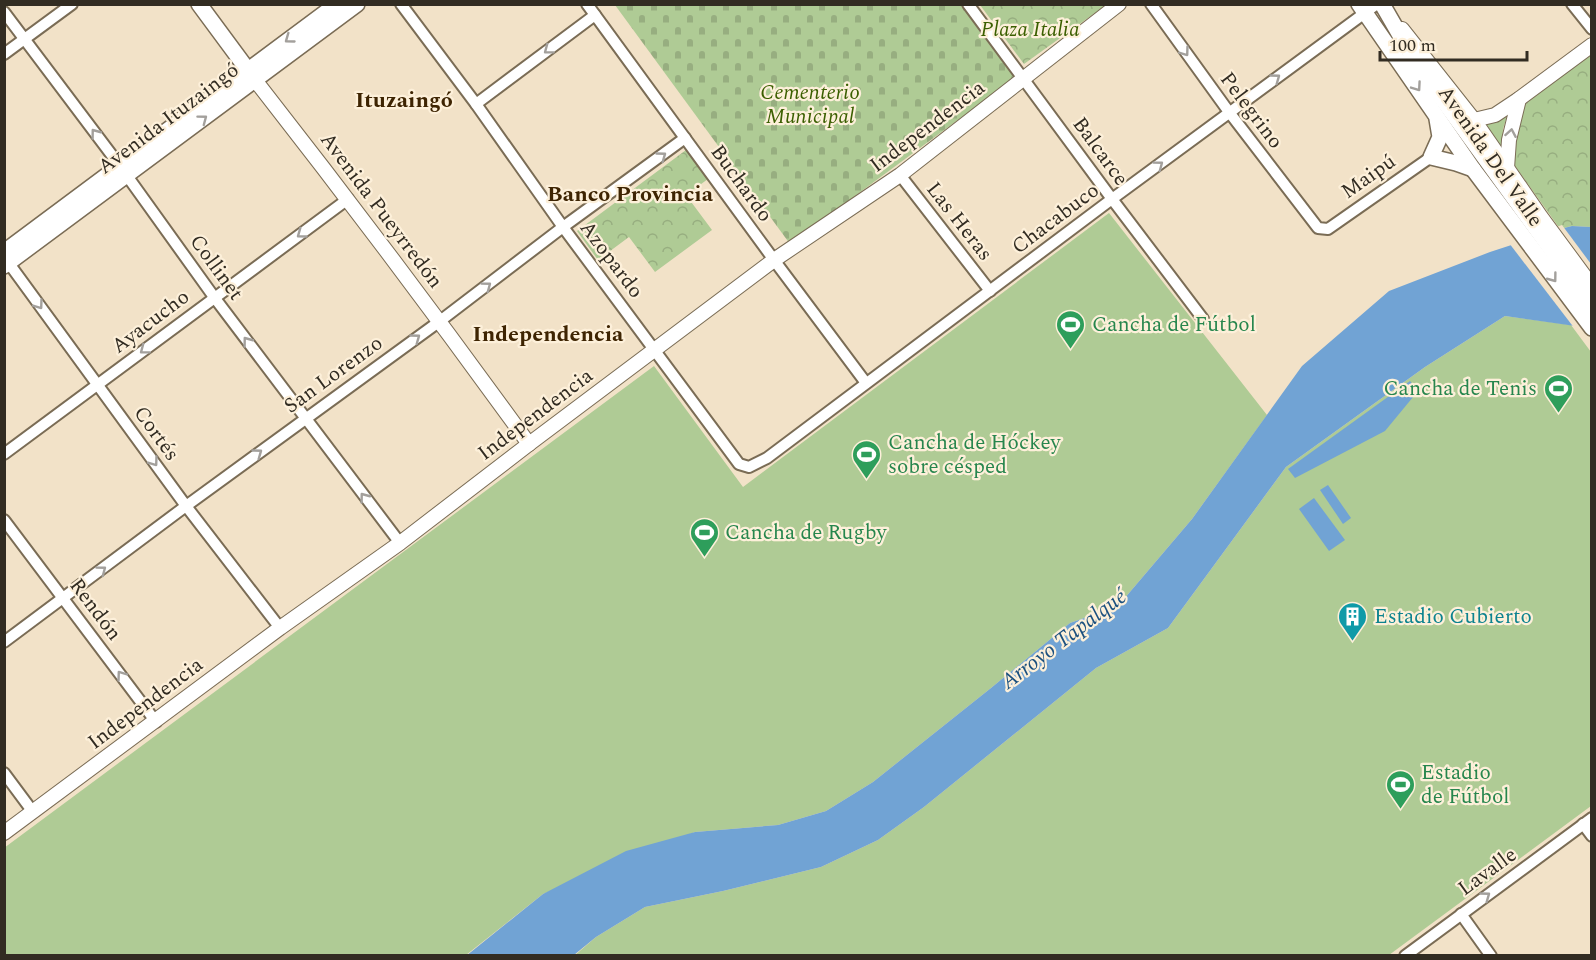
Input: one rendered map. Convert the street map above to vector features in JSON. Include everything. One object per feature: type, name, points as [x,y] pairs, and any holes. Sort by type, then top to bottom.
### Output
[{"type":"main road","name":"Avenida Pueyrredón","points":[[199,4],[252,75]]},
{"type":"main road","name":"Avenida Ituzaingó","points":[[252,75],[337,4]]},
{"type":"main road","name":"Avenida Ituzaingó","points":[[6,260],[252,75],[357,4]]},
{"type":"main road","name":"Avenida Del Valle","points":[[1382,4],[1416,63],[1536,220],[1592,306]]},
{"type":"main road","name":"Avenida Del Valle","points":[[1367,7],[1473,169],[1592,328]]},
{"type":"main road","points":[[1436,114],[1440,137],[1431,157],[1473,169]]},
{"type":"street","points":[[4,54],[72,4]]},
{"type":"street","name":"Azopardo","points":[[401,4],[739,464],[749,467],[757,464]]},
{"type":"street","name":"Buchardo","points":[[587,4],[867,383]]},
{"type":"street","name":"Balcarce","points":[[968,4],[1203,319]]},
{"type":"street","name":"Independencia","points":[[4,833],[156,723],[280,628],[400,543],[774,260],[900,174],[1119,4]]},
{"type":"street","name":"Pelegrino","points":[[1151,4],[1313,224],[1318,228],[1328,229]]},
{"type":"street","name":"Avenida Del Valle","points":[[1382,4],[1474,120],[1507,168],[1536,220],[1592,286]]},
{"type":"street","points":[[1572,4],[1592,29]]},
{"type":"street","name":"Chacabuco","points":[[757,464],[1367,7]]},
{"type":"street","name":"Collinet","points":[[4,12],[214,297],[400,543]]},
{"type":"street","points":[[476,104],[595,15]]},
{"type":"street","points":[[1474,120],[1495,115],[1592,45]]},
{"type":"street","name":"Avenida Pueyrredón","points":[[252,75],[440,321],[529,444]]},
{"type":"street","points":[[1507,168],[1509,140],[1520,99]]},
{"type":"street","name":"San Lorenzo","points":[[4,642],[685,138]]},
{"type":"street","name":"Maipú","points":[[1328,229],[1431,157]]},
{"type":"street","name":"Las Heras","points":[[900,174],[990,291]]},
{"type":"street","name":"Ayacucho","points":[[4,454],[348,199]]},
{"type":"street","name":"Cortés","points":[[6,260],[186,506],[280,628]]},
{"type":"street","name":"Rendón","points":[[4,520],[156,723]]},
{"type":"street","points":[[4,773],[33,812]]},
{"type":"street","points":[[1587,821],[1592,836]]},
{"type":"street","name":"Lavalle","points":[[1405,956],[1587,821]]},
{"type":"street","points":[[1461,914],[1491,956]]},
{"type":"green space","name":"Cementerio Municipal","points":[[615,5],[961,5],[1016,77],[790,244]]},
{"type":"green space","name":"Plaza Italia","points":[[980,5],[1106,5],[1024,64]]},
{"type":"green space","points":[[1591,56],[1591,227],[1572,226],[1560,229],[1513,163],[1513,137],[1524,105]]},
{"type":"green space","points":[[1507,116],[1503,129],[1502,148],[1483,121]]},
{"type":"green space","points":[[686,150],[708,179],[686,195],[712,230],[655,272],[629,237],[598,260],[577,231]]},
{"type":"green space","points":[[1109,213],[1267,415],[1192,519],[1118,606],[1070,623],[873,782],[826,811],[778,825],[695,832],[543,894],[466,955],[5,955],[4,848],[654,366],[743,487]]},
{"type":"green space","points":[[1505,316],[1571,325],[1591,352],[1591,806],[1389,955],[574,956],[596,937],[645,907],[821,867],[878,840],[924,807],[1096,668],[1168,628],[1286,467],[1425,367]]},
{"type":"water","name":"Arroyo Tapalqué","points":[[1572,226],[1591,227],[1591,324],[1582,327],[1505,316],[1425,367],[1286,467],[1168,628],[1096,668],[924,807],[878,840],[821,867],[645,907],[596,937],[574,955],[466,956],[543,894],[626,851],[695,832],[778,825],[826,811],[873,782],[1070,623],[1118,606],[1192,519],[1302,366],[1389,291],[1490,252]]},
{"type":"water","points":[[1410,381],[1418,391],[1385,431],[1295,478],[1288,469]]},
{"type":"water","points":[[1328,485],[1351,518],[1343,524],[1320,490]]},
{"type":"water","points":[[1314,498],[1345,540],[1329,551],[1299,509]]},
{"type":"pier","points":[[1562,225],[1591,264],[1592,327],[1582,330],[1575,329],[1509,243]]},
{"type":"place","name":"Cancha de Fútbol","points":[[1071,350]]},
{"type":"place","name":"Cancha de Tenis","points":[[1558,414]]},
{"type":"place","name":"Cancha de Hóckey sobre césped","points":[[867,480]]},
{"type":"place","name":"Cancha de Rugby","points":[[704,558]]},
{"type":"place","name":"Estadio Cubierto","points":[[1353,642]]},
{"type":"place","name":"Estadio de Fútbol","points":[[1400,810]]},
{"type":"district","name":"Ituzaingó","points":[[404,99]]},
{"type":"district","name":"Banco Provincia","points":[[630,193]]},
{"type":"district","name":"Independencia","points":[[548,333]]}]
